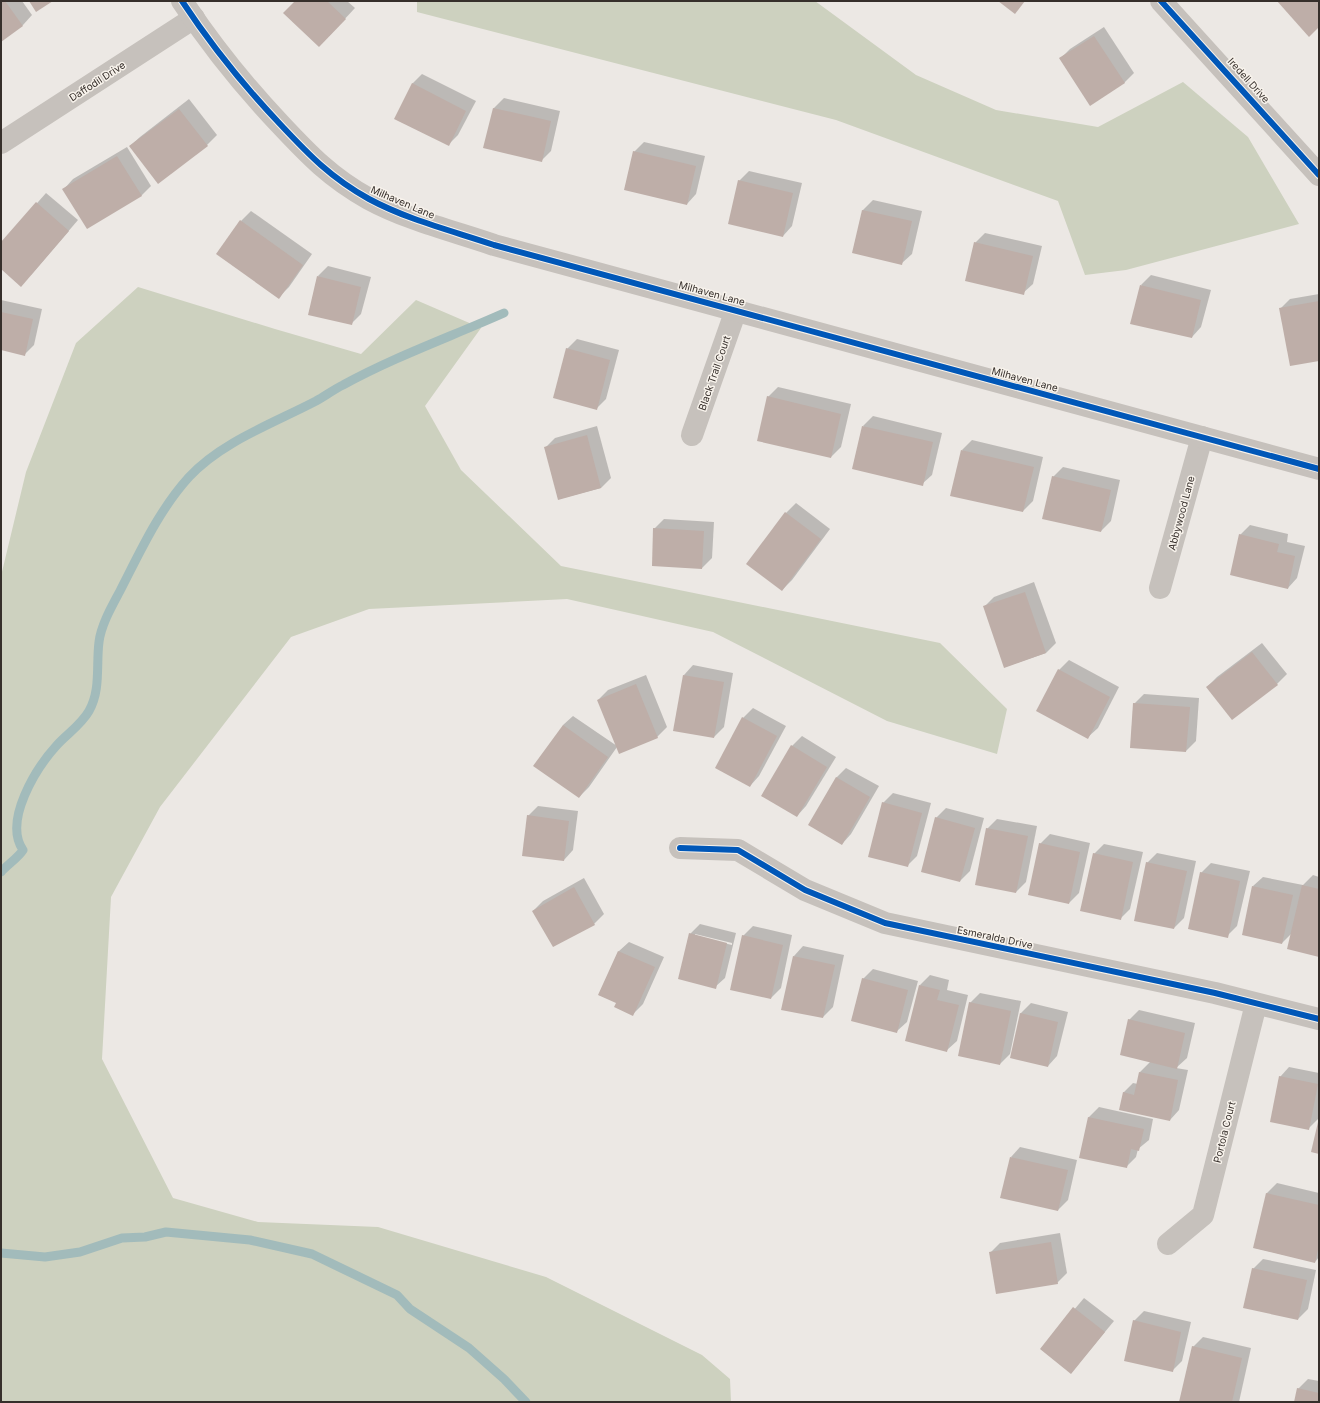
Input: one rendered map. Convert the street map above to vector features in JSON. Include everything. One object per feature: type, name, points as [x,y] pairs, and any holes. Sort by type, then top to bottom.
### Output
[{"type":"street","name":"Iredell Drive","points":[[1161,1],[1319,175]]},
{"type":"street","name":"Daffodil Drive","points":[[1,143],[188,10]]},
{"type":"street","name":"Milhaven Lane","points":[[188,10],[251,94],[317,164],[336,179],[370,200],[421,221],[494,245],[1319,469]]},
{"type":"street","name":"Black Trail Court","points":[[692,435],[736,310]]},
{"type":"street","name":"Abbywood Lane","points":[[1160,588],[1202,437]]},
{"type":"street","name":"Esmeralda Drive","points":[[680,848],[738,850],[805,890],[885,923],[1215,993],[1319,1020]]},
{"type":"street","name":"Portola Court","points":[[1168,1244],[1203,1215],[1256,1004]]},
{"type":"green space","points":[[417,1],[815,1],[916,75],[996,110],[1098,127],[1183,82],[1248,137],[1299,224],[1126,270],[1085,275],[1058,201],[836,120],[417,12]]},
{"type":"green space","points":[[138,287],[361,354],[416,300],[481,328],[425,406],[461,470],[561,566],[940,643],[1007,709],[997,754],[887,721],[713,632],[567,599],[369,609],[291,637],[160,807],[111,897],[102,1059],[173,1198],[258,1222],[378,1227],[546,1277],[702,1355],[730,1379],[731,1402],[1,1402],[1,576],[26,472],[76,343]]},
{"type":"building","points":[[1,1],[5,1],[23,26],[1,42]]},
{"type":"building","points":[[29,1],[53,1],[36,12]]},
{"type":"building","points":[[295,1],[327,1],[346,19],[319,47],[283,13]]},
{"type":"building","points":[[998,1],[1025,1],[1015,14]]},
{"type":"building","points":[[1277,1],[1319,1],[1319,27],[1309,37]]},
{"type":"building","points":[[1094,36],[1125,83],[1090,106],[1059,58]]},
{"type":"building","points":[[412,83],[466,111],[449,146],[394,119]]},
{"type":"building","points":[[493,108],[551,121],[542,162],[483,148]]},
{"type":"building","points":[[179,109],[208,146],[158,184],[129,146]]},
{"type":"building","points":[[633,151],[696,166],[687,205],[624,190]]},
{"type":"building","points":[[117,156],[142,196],[87,229],[62,189]]},
{"type":"building","points":[[738,180],[793,193],[783,237],[728,224]]},
{"type":"building","points":[[36,202],[69,231],[21,287],[1,269],[1,242]]},
{"type":"building","points":[[862,210],[912,221],[902,265],[852,253]]},
{"type":"building","points":[[240,220],[303,265],[279,299],[216,254]]},
{"type":"building","points":[[974,242],[1033,256],[1024,295],[965,281]]},
{"type":"building","points":[[317,276],[361,287],[352,325],[308,315]]},
{"type":"building","points":[[1140,285],[1201,300],[1192,338],[1130,324]]},
{"type":"building","points":[[1319,301],[1319,361],[1290,366],[1279,308]]},
{"type":"building","points":[[1,312],[33,319],[25,356],[1,350]]},
{"type":"building","points":[[566,348],[610,360],[597,410],[553,398]]},
{"type":"building","points":[[767,396],[841,414],[831,458],[757,441]]},
{"type":"building","points":[[862,426],[933,442],[923,486],[852,469]]},
{"type":"building","points":[[587,435],[601,488],[558,500],[544,447]]},
{"type":"building","points":[[961,450],[1034,467],[1023,512],[950,496]]},
{"type":"building","points":[[1052,476],[1111,490],[1101,532],[1042,519]]},
{"type":"building","points":[[785,512],[821,539],[782,591],[746,564]]},
{"type":"building","points":[[653,528],[704,531],[702,569],[652,566]]},
{"type":"building","points":[[1239,534],[1279,544],[1277,552],[1295,556],[1288,589],[1230,575]]},
{"type":"building","points":[[1025,592],[1046,653],[1004,668],[983,606]]},
{"type":"building","points":[[1252,652],[1278,685],[1232,720],[1206,687]]},
{"type":"building","points":[[1058,669],[1110,697],[1088,739],[1036,711]]},
{"type":"building","points":[[683,675],[724,682],[714,738],[673,731]]},
{"type":"building","points":[[636,684],[658,738],[619,754],[597,700]]},
{"type":"building","points":[[1133,703],[1190,707],[1186,752],[1130,748]]},
{"type":"building","points":[[742,717],[777,736],[750,787],[715,768]]},
{"type":"building","points":[[563,725],[608,757],[579,798],[533,766]]},
{"type":"building","points":[[791,745],[827,767],[797,817],[761,796]]},
{"type":"building","points":[[836,777],[870,797],[842,845],[808,825]]},
{"type":"building","points":[[882,802],[922,813],[908,867],[868,857]]},
{"type":"building","points":[[527,815],[569,821],[564,861],[522,856]]},
{"type":"building","points":[[935,817],[975,828],[960,882],[921,872]]},
{"type":"building","points":[[986,828],[1028,836],[1016,893],[975,885]]},
{"type":"building","points":[[1039,843],[1080,852],[1069,904],[1028,895]]},
{"type":"building","points":[[1093,853],[1133,862],[1121,920],[1080,911]]},
{"type":"building","points":[[1146,862],[1187,871],[1174,929],[1134,921]]},
{"type":"building","points":[[1200,872],[1240,881],[1228,938],[1188,929]]},
{"type":"building","points":[[1302,885],[1319,889],[1319,957],[1287,949]]},
{"type":"building","points":[[1252,886],[1293,895],[1282,944],[1242,935]]},
{"type":"building","points":[[574,887],[595,925],[553,947],[532,911]]},
{"type":"building","points":[[689,933],[727,943],[716,989],[678,979]]},
{"type":"building","points":[[742,935],[783,945],[771,999],[730,990]]},
{"type":"building","points":[[618,951],[655,967],[633,1016],[614,1007],[616,1003],[598,995]]},
{"type":"building","points":[[793,956],[835,965],[823,1018],[781,1010]]},
{"type":"building","points":[[862,978],[908,990],[897,1033],[851,1021]]},
{"type":"building","points":[[919,985],[940,990],[937,1000],[959,1005],[947,1052],[905,1041]]},
{"type":"building","points":[[969,1002],[1011,1011],[1000,1065],[958,1056]]},
{"type":"building","points":[[1020,1013],[1058,1022],[1048,1067],[1010,1058]]},
{"type":"building","points":[[1128,1019],[1185,1033],[1177,1069],[1120,1055]]},
{"type":"building","points":[[1139,1072],[1178,1080],[1170,1121],[1119,1110],[1123,1092],[1134,1095]]},
{"type":"building","points":[[1279,1076],[1318,1084],[1309,1130],[1270,1122]]},
{"type":"building","points":[[1088,1117],[1144,1129],[1139,1151],[1131,1149],[1127,1168],[1079,1158]]},
{"type":"building","points":[[1319,1122],[1319,1154],[1311,1152]]},
{"type":"building","points":[[1010,1157],[1068,1170],[1058,1211],[1000,1198]]},
{"type":"building","points":[[1266,1193],[1319,1205],[1319,1245],[1315,1263],[1253,1248]]},
{"type":"building","points":[[1051,1242],[1058,1284],[996,1294],[989,1252]]},
{"type":"building","points":[[1252,1268],[1307,1280],[1298,1320],[1243,1308]]},
{"type":"building","points":[[1073,1307],[1105,1332],[1071,1374],[1040,1349]]},
{"type":"building","points":[[1133,1320],[1181,1332],[1173,1372],[1124,1361]]},
{"type":"building","points":[[1192,1346],[1242,1358],[1232,1402],[1179,1402]]},
{"type":"building","points":[[1297,1388],[1319,1393],[1319,1402],[1294,1402]]},
{"type":"waterway","points":[[1,872],[23,850],[18,838],[17,825],[19,810],[32,781],[49,755],[82,721],[93,703],[97,686],[99,642],[107,616],[159,517],[189,477],[216,453],[232,443],[316,401],[362,375],[402,356],[504,313]]},
{"type":"waterway","points":[[1,1253],[45,1257],[80,1252],[122,1238],[145,1237],[166,1232],[250,1240],[312,1254],[397,1295],[410,1309],[469,1348],[504,1379],[526,1402]]},
{"type":"cycle path","points":[[182,1],[204,33],[241,80],[267,110],[311,156],[343,183],[355,191],[399,213],[494,245],[1319,469]]},
{"type":"cycle path","points":[[1161,1],[1319,175]]},
{"type":"cycle path","points":[[680,848],[738,850],[805,890],[885,923],[1215,993],[1319,1019]]}]
